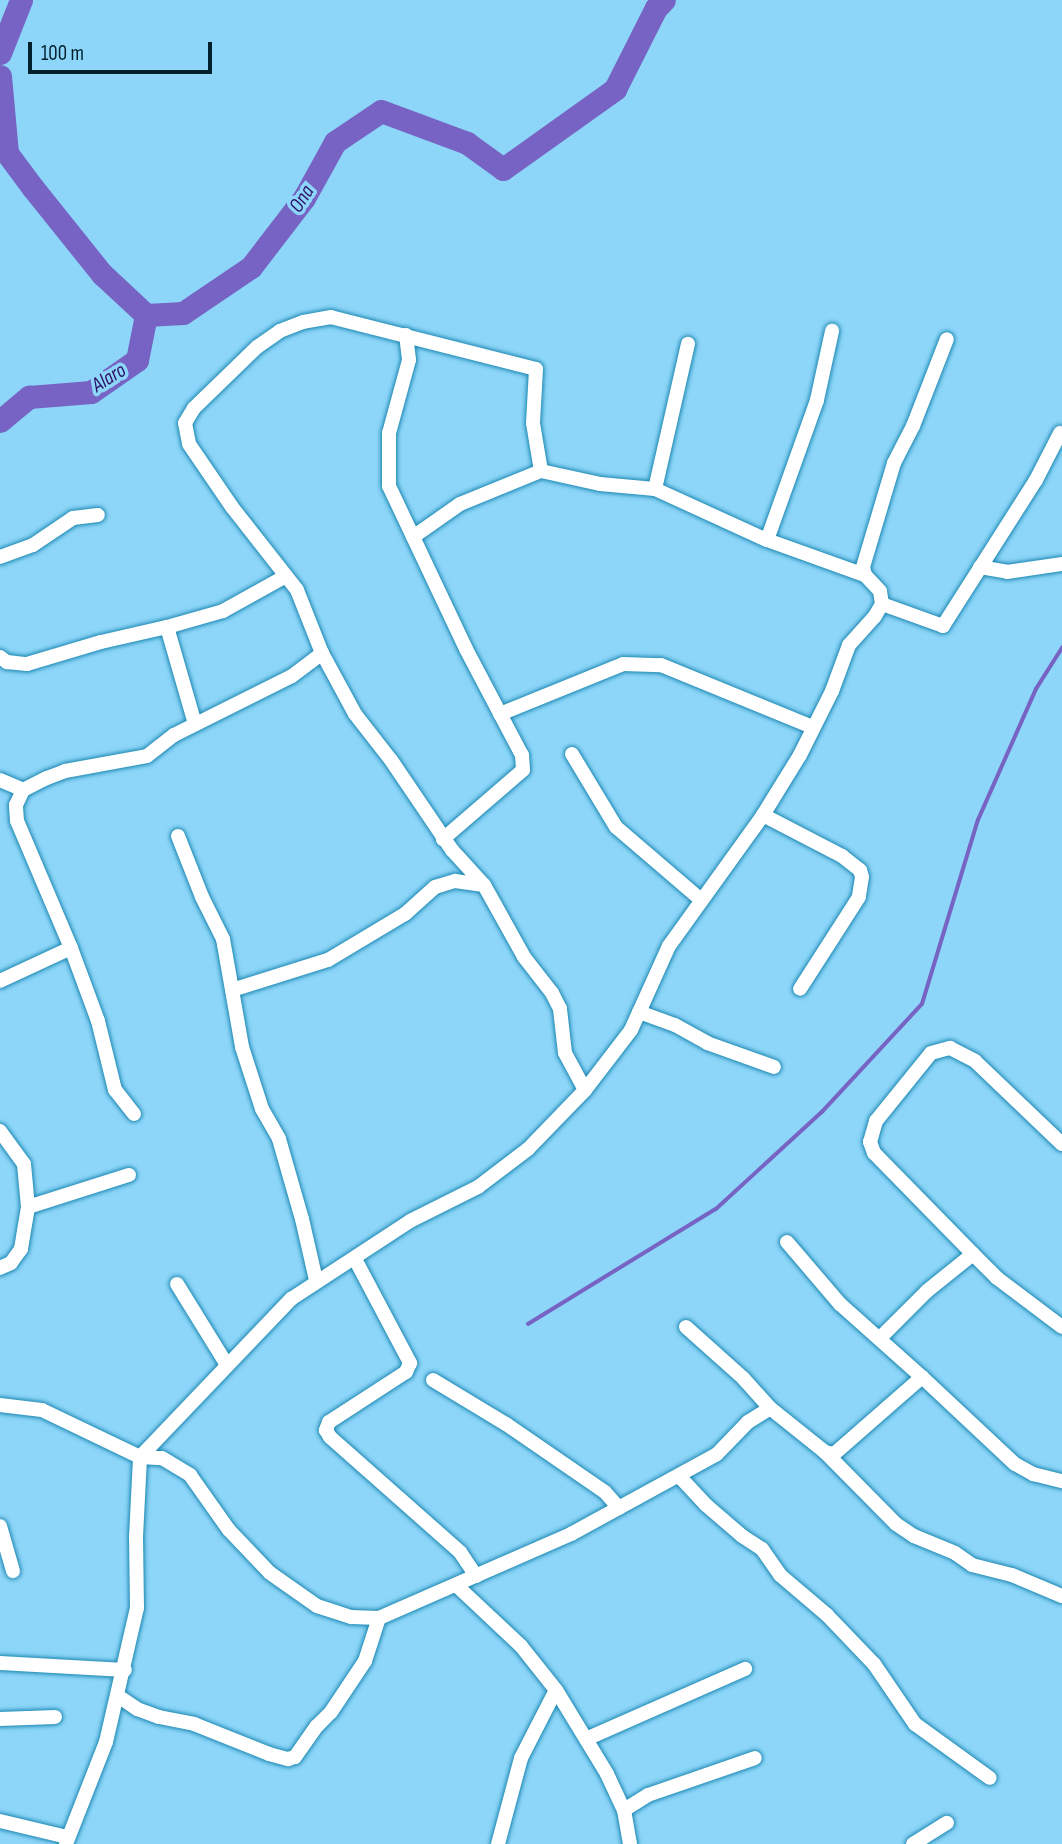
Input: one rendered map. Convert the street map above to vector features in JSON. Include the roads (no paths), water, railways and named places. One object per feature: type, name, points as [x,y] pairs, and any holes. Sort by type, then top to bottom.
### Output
[{"type":"street","points":[[541,471],[533,423],[536,369],[331,317],[303,322],[280,331],[257,347],[188,415],[185,423],[189,444],[304,602],[322,653],[355,714],[391,760],[443,838],[484,884],[524,957],[560,1009],[565,1053],[585,1090]]},
{"type":"street","points":[[767,540],[817,400],[832,331]]},
{"type":"street","points":[[406,335],[409,360],[389,433],[389,486],[522,755],[523,770],[443,838]]},
{"type":"street","points":[[864,575],[863,567],[894,463],[913,426],[947,339]]},
{"type":"street","points":[[655,489],[688,344]]},
{"type":"street","points":[[882,604],[943,625],[1036,481],[1060,433]]},
{"type":"street","points":[[0,1821],[66,1840],[79,1814],[118,1696],[137,1608],[136,1537],[140,1457],[290,1299],[410,1221],[478,1187],[528,1149],[585,1090],[631,1030],[669,946],[700,899],[763,815],[800,755],[832,691],[849,645],[882,604],[880,591],[864,575],[767,540],[655,489],[600,484],[541,471],[460,504],[412,537]]},
{"type":"street","points":[[0,557],[33,545],[73,518],[98,515]]},
{"type":"street","points":[[980,567],[1007,572],[1062,564]]},
{"type":"street","points":[[0,657],[7,662],[27,664],[101,642],[167,627],[223,611],[284,577]]},
{"type":"street","points":[[167,627],[195,724]]},
{"type":"street","points":[[134,1114],[115,1090],[98,1021],[71,948],[17,821],[16,805],[23,790],[65,771],[148,756],[174,734],[292,676],[322,653]]},
{"type":"street","points":[[500,714],[623,664],[661,664],[812,727]]},
{"type":"street","points":[[572,754],[616,827],[700,899]]},
{"type":"street","points":[[0,780],[23,790]]},
{"type":"street","points":[[763,815],[842,856],[859,870],[862,877],[859,897],[800,989]]},
{"type":"street","points":[[178,836],[202,897],[223,939],[235,1019],[251,1081],[279,1139],[316,1280]]},
{"type":"street","points":[[232,990],[328,960],[405,914],[435,887],[455,881],[484,884]]},
{"type":"street","points":[[0,981],[71,948]]},
{"type":"street","points":[[639,1012],[675,1025],[707,1043],[774,1066]]},
{"type":"street","points":[[1062,1144],[975,1061],[950,1048],[932,1053],[884,1111],[871,1131],[870,1142],[874,1153],[997,1278],[1062,1326]]},
{"type":"street","points":[[0,1130],[24,1164],[28,1207],[21,1250],[11,1263],[0,1268]]},
{"type":"street","points":[[28,1207],[129,1175]]},
{"type":"street","points":[[787,1242],[840,1304],[1015,1464],[1033,1475],[1062,1480]]},
{"type":"street","points":[[880,1338],[927,1292],[973,1254]]},
{"type":"street","points":[[355,1259],[381,1313],[410,1363],[406,1372],[330,1422],[326,1430],[330,1437],[460,1552],[476,1576]]},
{"type":"street","points":[[177,1284],[228,1365]]},
{"type":"street","points":[[686,1327],[743,1378],[769,1408],[825,1452],[896,1524],[914,1536],[955,1553],[972,1565],[1012,1575],[1062,1596]]},
{"type":"street","points":[[825,1452],[834,1454],[843,1449],[922,1377]]},
{"type":"street","points":[[433,1380],[506,1424],[605,1492],[620,1507]]},
{"type":"street","points":[[0,1405],[42,1410],[140,1457],[162,1458],[190,1475],[229,1530],[270,1573],[317,1606],[351,1617],[379,1618],[571,1534],[679,1476],[717,1454],[748,1422],[769,1408]]},
{"type":"street","points":[[679,1476],[715,1513],[762,1549],[780,1575],[827,1615],[864,1654],[915,1724],[990,1778]]},
{"type":"street","points":[[0,1525],[13,1571]]},
{"type":"street","points":[[456,1585],[521,1646],[556,1690],[624,1810],[630,1844]]},
{"type":"street","points":[[118,1696],[137,1709],[159,1717],[194,1724],[269,1754],[288,1759],[295,1757],[317,1726],[331,1712],[365,1661],[379,1618]]},
{"type":"street","points":[[0,1663],[125,1670]]},
{"type":"street","points":[[586,1739],[745,1669]]},
{"type":"street","points":[[498,1844],[521,1758],[556,1690]]},
{"type":"street","points":[[0,1719],[55,1717]]},
{"type":"street","points":[[624,1810],[648,1795],[755,1758]]},
{"type":"street","points":[[913,1844],[947,1823]]},
{"type":"waterway","name":"Ona","points":[[0,53],[21,0]]},
{"type":"waterway","name":"Ona","points":[[0,76],[7,153],[33,188],[102,274],[146,315],[183,313],[251,267],[304,198],[335,142],[381,111],[467,143],[503,169],[615,89],[656,8],[664,0]]},
{"type":"waterway","name":"Alaro","points":[[0,421],[29,397],[91,392],[137,360],[146,315]]},
{"type":"waterway","points":[[528,1324],[716,1209],[822,1112],[922,1004],[978,820],[1036,689],[1062,648]]}]
